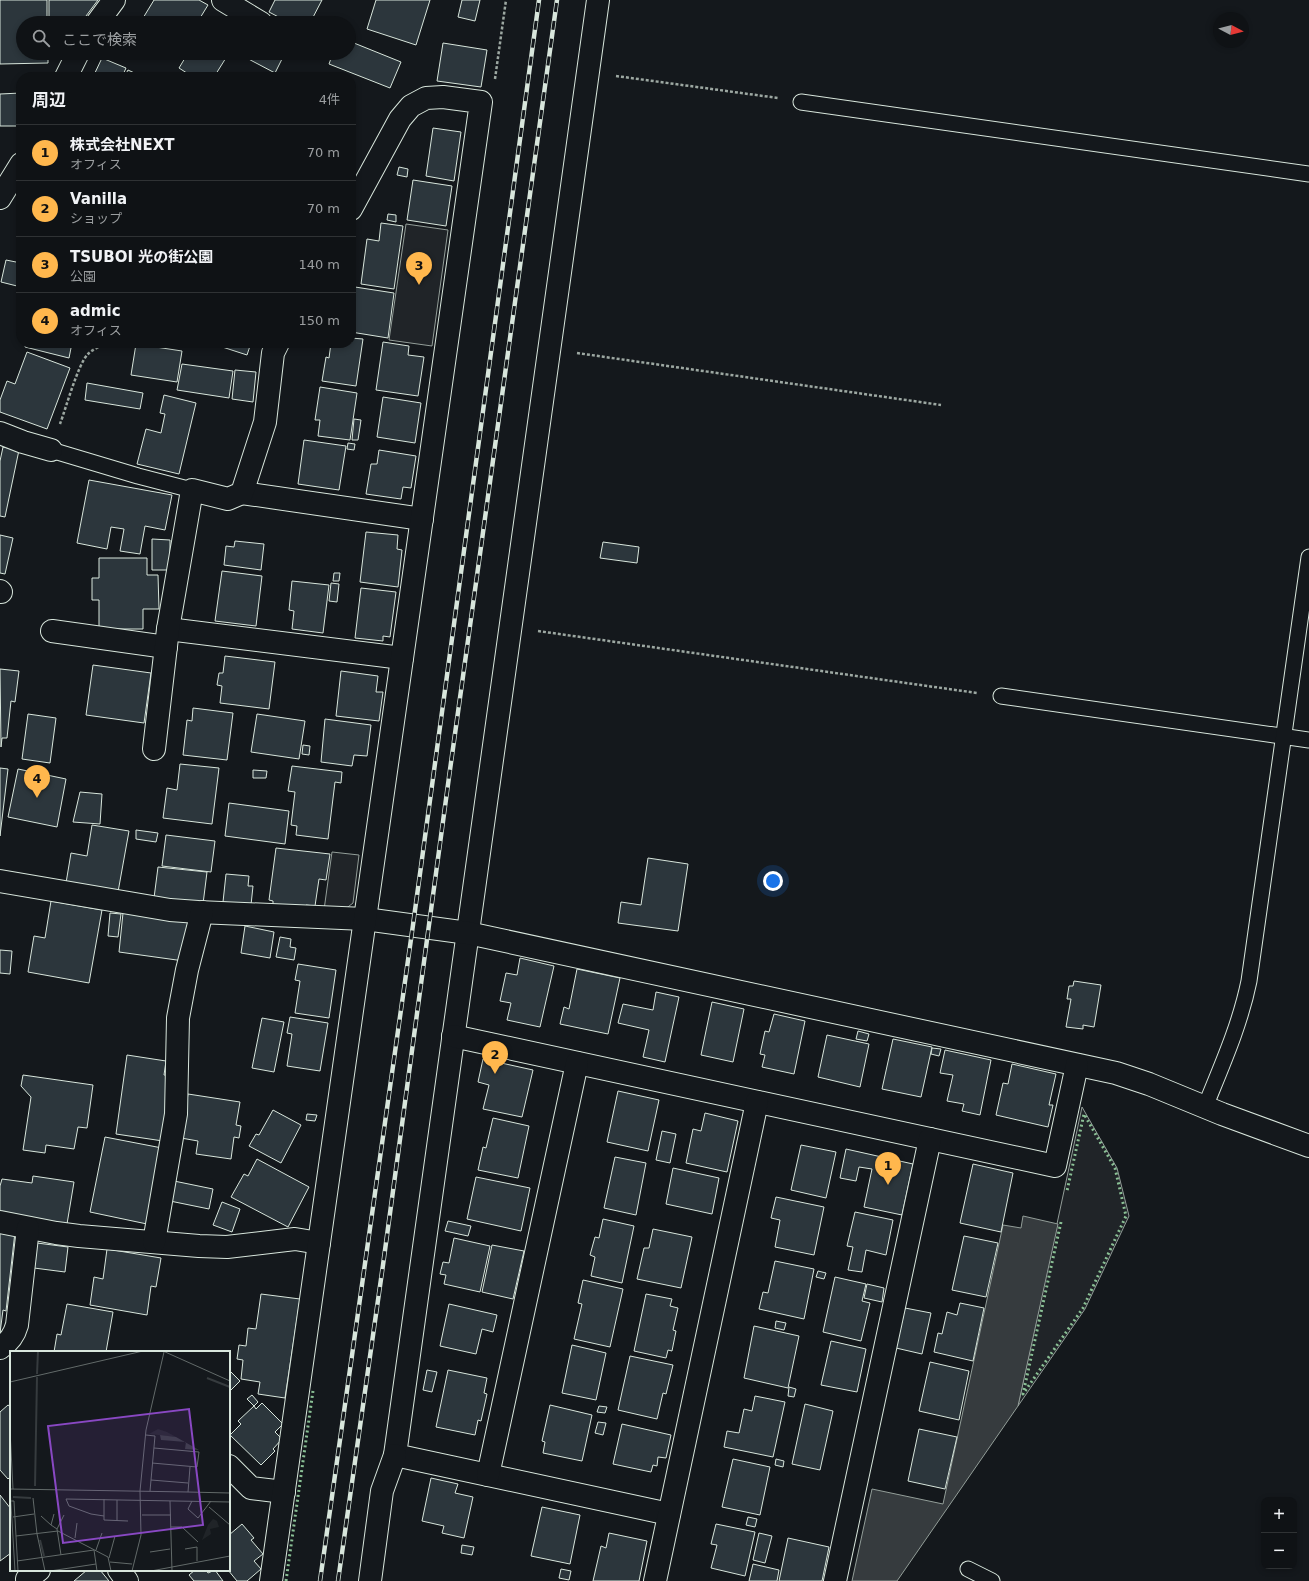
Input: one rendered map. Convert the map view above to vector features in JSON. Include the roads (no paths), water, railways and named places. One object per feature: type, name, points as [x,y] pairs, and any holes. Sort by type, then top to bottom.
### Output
[{"type":"street","points":[[102,16],[114,0]]},
{"type":"street","points":[[223,0],[249,16]]},
{"type":"street","points":[[370,1581],[382,1491],[395,1455],[598,0]]},
{"type":"street","points":[[68,72],[74,60]]},
{"type":"street","points":[[271,1581],[481,102],[443,97],[426,98],[410,106],[400,119],[356,199]]},
{"type":"street","points":[[0,198],[16,172]]},
{"type":"street","points":[[242,493],[264,422],[273,353],[276,348]]},
{"type":"street","points":[[0,433],[51,450]]},
{"type":"street","points":[[154,749],[167,638],[192,490],[228,499],[242,493],[422,519]]},
{"type":"street","points":[[52,631],[167,638],[402,658]]},
{"type":"street","points":[[0,881],[142,906],[202,912],[365,919],[468,933],[1133,1078],[1309,1146]]},
{"type":"street","points":[[154,1242],[176,1114],[178,1082],[177,1042],[180,1006],[187,970],[202,912]]},
{"type":"street","points":[[453,1036],[1055,1166],[1076,1065]]},
{"type":"street","points":[[488,1475],[578,1063]]},
{"type":"street","points":[[654,1581],[757,1102]]},
{"type":"street","points":[[835,1581],[930,1139]]},
{"type":"street","points":[[0,1222],[79,1236],[228,1247],[296,1239],[319,1243]]},
{"type":"street","points":[[0,1348],[10,1340],[15,1333],[17,1325],[28,1228]]},
{"type":"street","points":[[395,1455],[669,1514]]},
{"type":"street","points":[[230,1467],[251,1488],[284,1492]]},
{"type":"street","points":[[120,1571],[127,1581]]},
{"type":"lane","points":[[802,102],[1309,174]]},
{"type":"lane","points":[[51,450],[138,476],[192,490]]},
{"type":"lane","points":[[1205,1107],[1234,1037],[1243,1010],[1249,981],[1309,557]]},
{"type":"lane","points":[[1001,696],[1309,740]]},
{"type":"lane","points":[[968,1569],[992,1581]]},
{"type":"railway","points":[[320,1581],[413,925],[539,0]]},
{"type":"railway","points":[[338,1581],[383,1265],[557,0]]},
{"type":"place","name":"TSUBOI 光の街公園","points":[[419,285]]},
{"type":"place","name":"admic","points":[[37,798]]},
{"type":"place","name":"Vanilla","points":[[495,1074]]},
{"type":"place","name":"株式会社NEXT","points":[[888,1185]]}]
